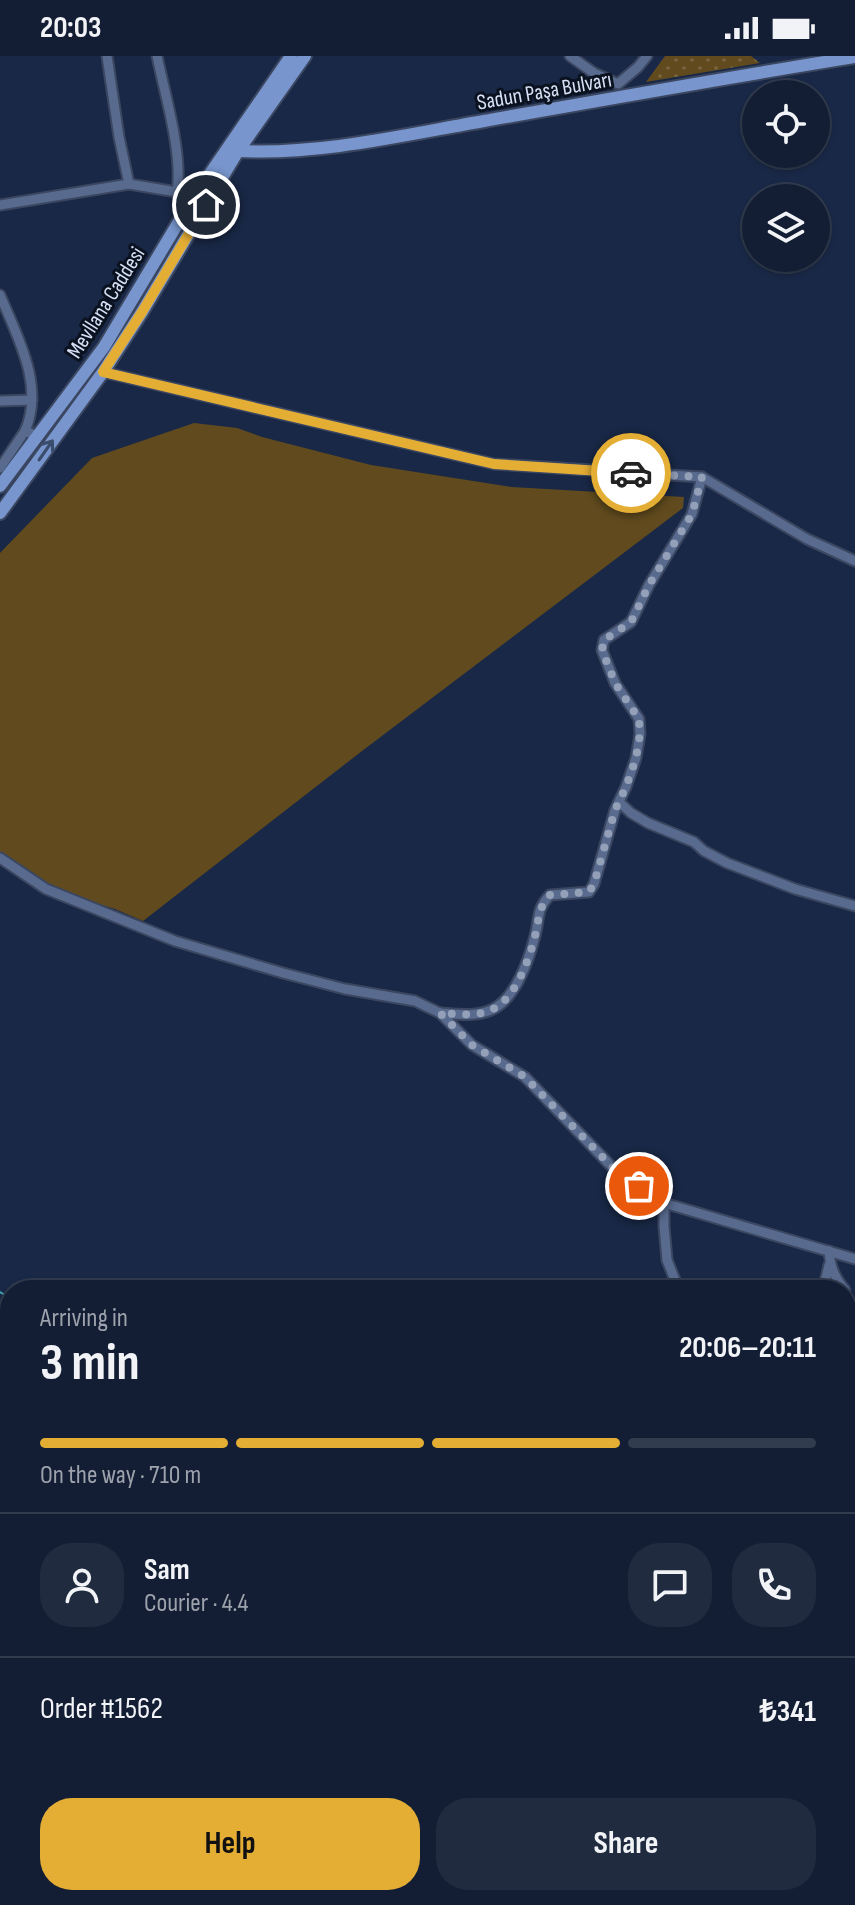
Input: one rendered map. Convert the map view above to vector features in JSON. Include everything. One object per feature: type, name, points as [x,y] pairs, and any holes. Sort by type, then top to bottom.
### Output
[{"type":"main road","name":"Mevllana Caddesi","points":[[0,486],[31,434],[104,347],[190,203],[291,56]]},
{"type":"main road","points":[[0,513],[103,372],[238,151],[305,56]]},
{"type":"main road","name":"Sadun Paşa Bulvarı","points":[[238,151],[268,153],[354,144],[855,57]]},
{"type":"street","points":[[107,56],[129,184]]},
{"type":"street","points":[[157,56],[176,150],[180,178],[177,192]]},
{"type":"street","points":[[570,56],[594,73],[618,84],[647,56]]},
{"type":"street","points":[[0,205],[129,184],[177,192],[190,203]]},
{"type":"street","points":[[0,295],[29,371],[32,400],[28,426],[31,434],[0,468]]},
{"type":"street","points":[[0,317],[11,323]]},
{"type":"street","points":[[103,372],[494,464],[702,477],[807,539],[855,561]]},
{"type":"street","points":[[0,401],[32,400]]},
{"type":"street","points":[[440,1013],[490,1011],[508,999],[532,948],[540,906],[550,895],[589,892],[594,884],[615,810],[636,758],[640,734],[639,719],[615,683],[602,650],[604,640],[631,622],[649,585],[692,514],[702,477]]},
{"type":"street","points":[[619,802],[648,823],[694,842],[727,863],[795,889],[855,906]]},
{"type":"street","points":[[0,858],[46,889],[175,941],[345,989],[415,1001],[440,1013],[472,1045],[525,1077],[613,1168],[664,1203],[830,1256],[855,1259]]},
{"type":"street","points":[[664,1203],[667,1260],[675,1280]]},
{"type":"street","points":[[825,1280],[830,1256]]},
{"type":"street","points":[[830,1256],[838,1280]]},
{"type":"shaded area","points":[[665,56],[751,56],[760,63],[646,82]]},
{"type":"shaded area","points":[[194,423],[237,428],[371,465],[512,487],[684,497],[683,508],[143,921],[61,893],[0,855],[0,553],[92,458]]},
{"type":"way so far","points":[[631,473],[702,477],[692,514],[649,585],[631,622],[604,640],[602,650],[615,683],[639,719],[640,734],[636,758],[615,810],[594,884],[589,892],[550,895],[540,906],[532,948],[508,999],[490,1011],[440,1013],[472,1045],[525,1077],[613,1168],[639,1186]]},
{"type":"route","points":[[206,205],[103,372],[494,464],[631,473]]}]
